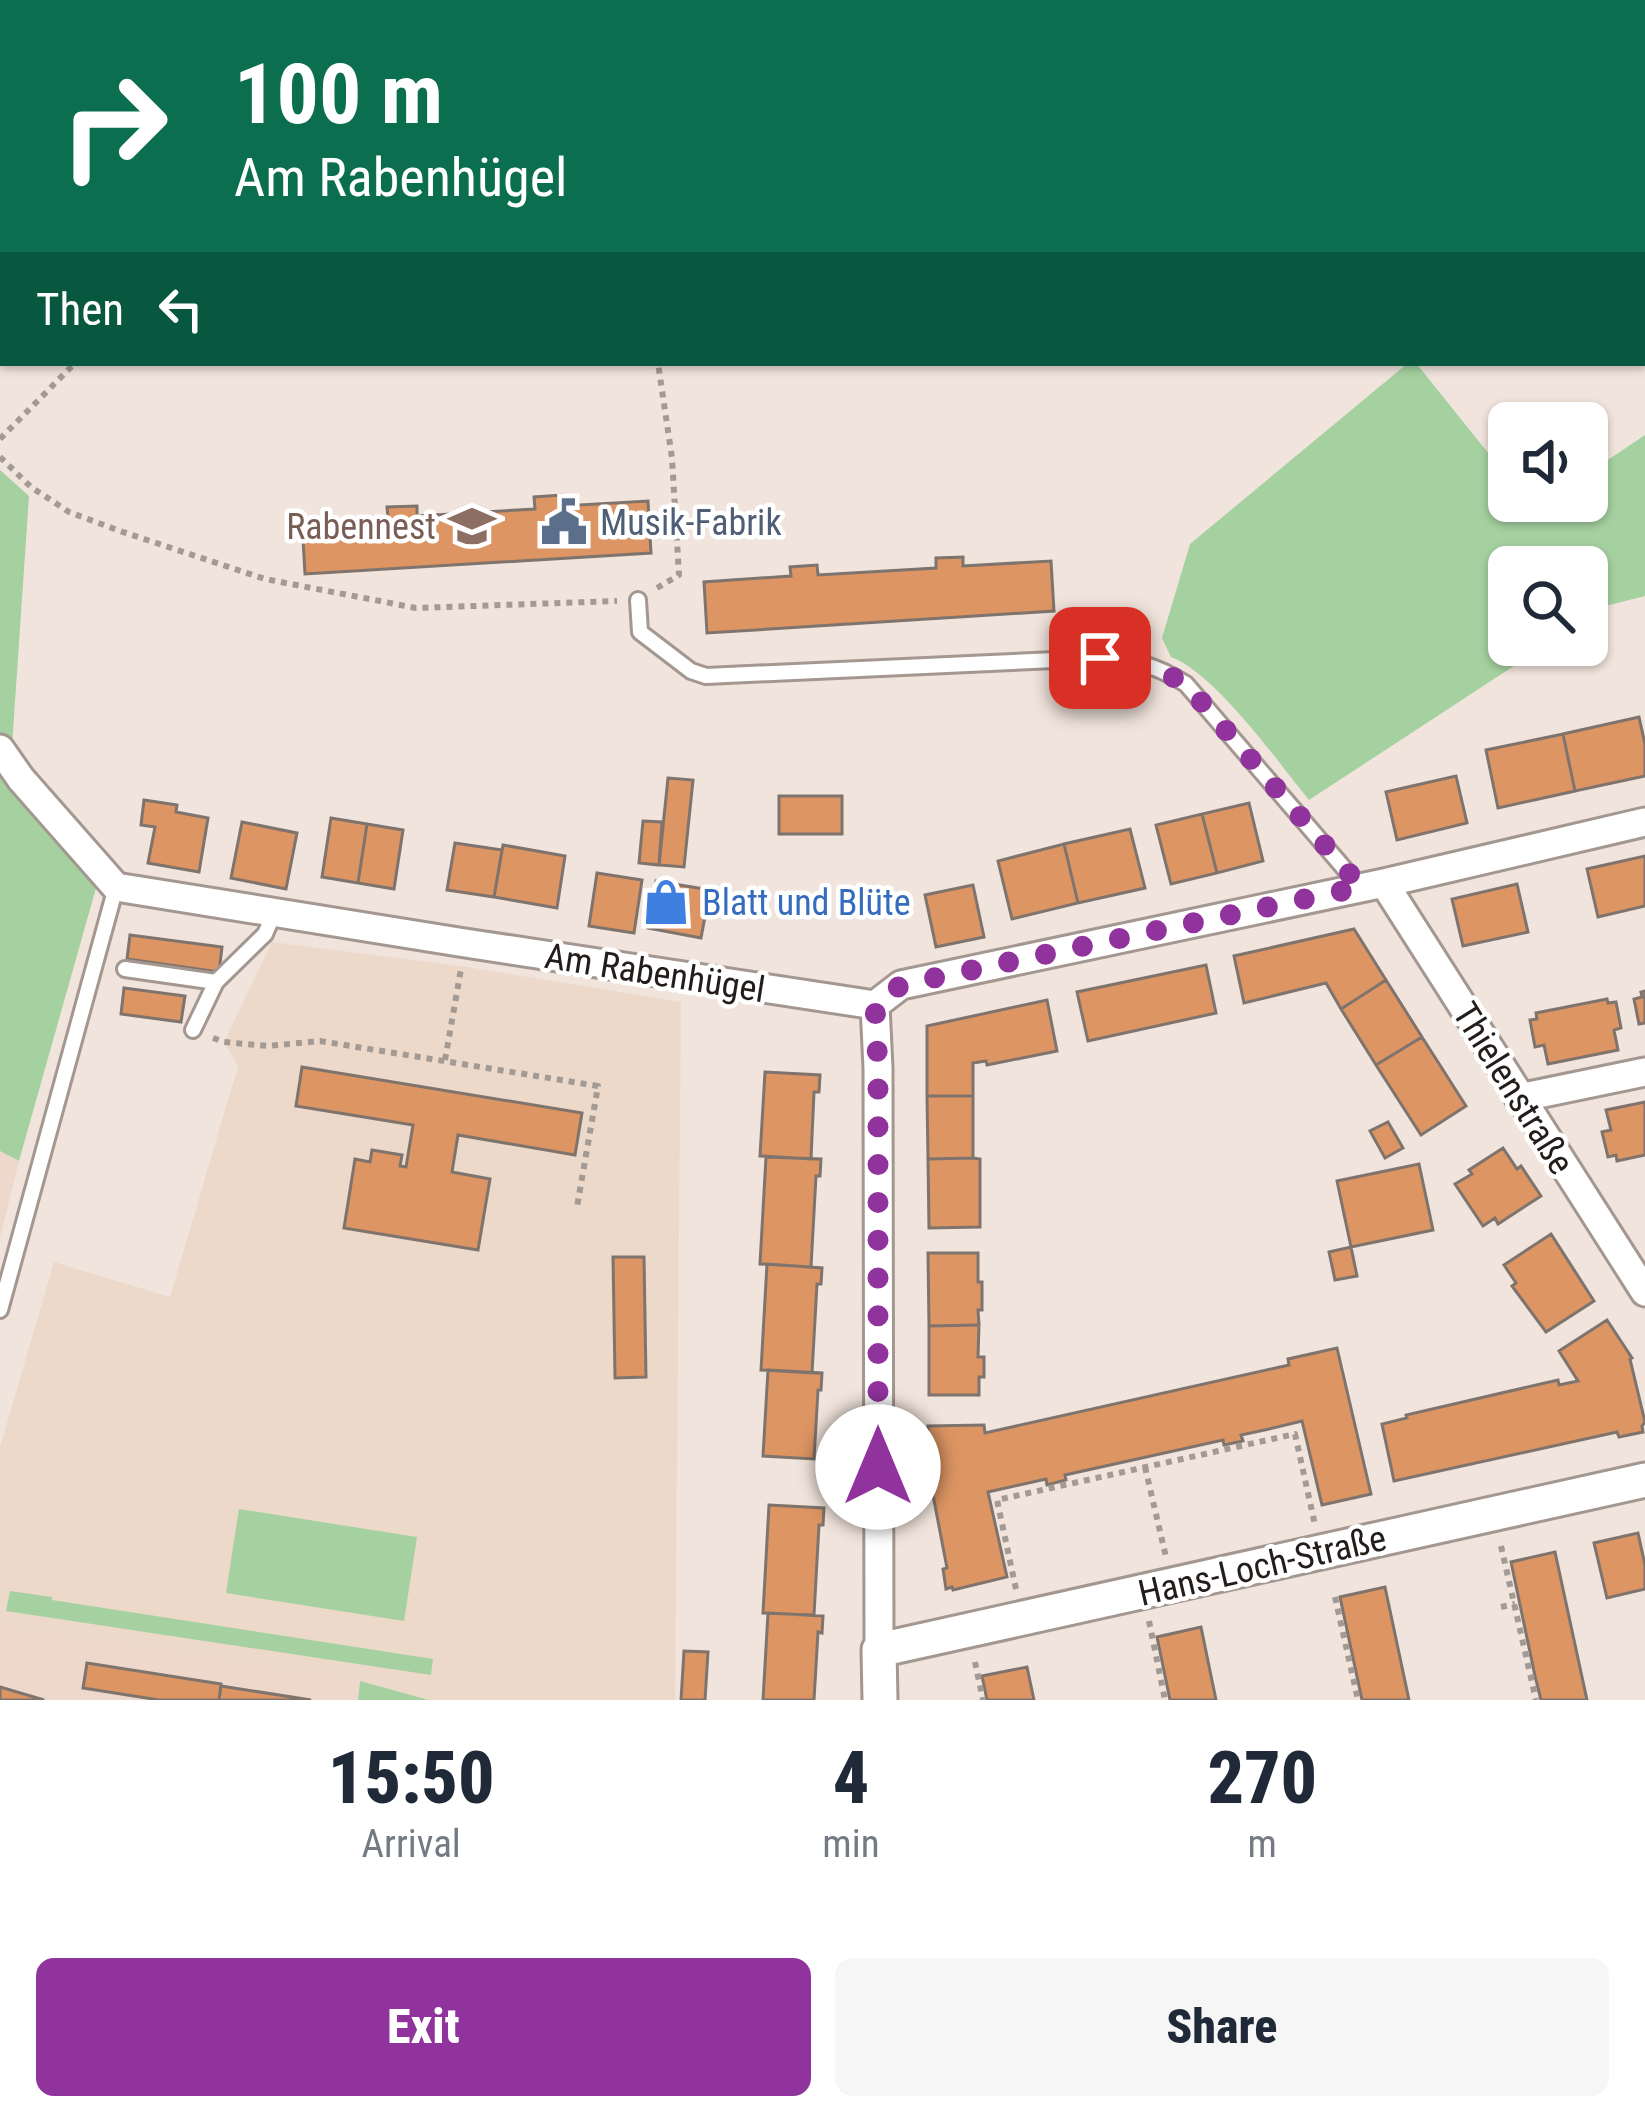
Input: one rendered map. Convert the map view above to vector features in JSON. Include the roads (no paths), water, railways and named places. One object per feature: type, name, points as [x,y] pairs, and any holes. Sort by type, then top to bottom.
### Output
[{"type":"street","points":[[0,748],[21,779],[116,886]]},
{"type":"street","points":[[880,1700],[875,1005],[901,985],[1645,822]]},
{"type":"street","name":"Thielenstraße","points":[[1372,885],[1645,1292]]},
{"type":"street","name":"Am Rabenhügel","points":[[116,886],[875,1005]]},
{"type":"street","points":[[1519,1098],[1645,1072]]},
{"type":"street","name":"Hans-Loch-Straße","points":[[879,1650],[1645,1480]]},
{"type":"lane","points":[[638,600],[640,632],[691,671],[706,676],[1100,658],[1161,668],[1186,684],[1372,885]]},
{"type":"lane","points":[[0,1310],[116,886]]},
{"type":"lane","points":[[193,1030],[216,982],[265,934],[275,910]]},
{"type":"lane","points":[[125,969],[216,982]]},
{"type":"place","name":"Musik-Fabrik","points":[[564,522]]},
{"type":"place","name":"Rabennest","points":[[472,526]]},
{"type":"place","name":"Blatt und Blüte","points":[[666,902]]}]
